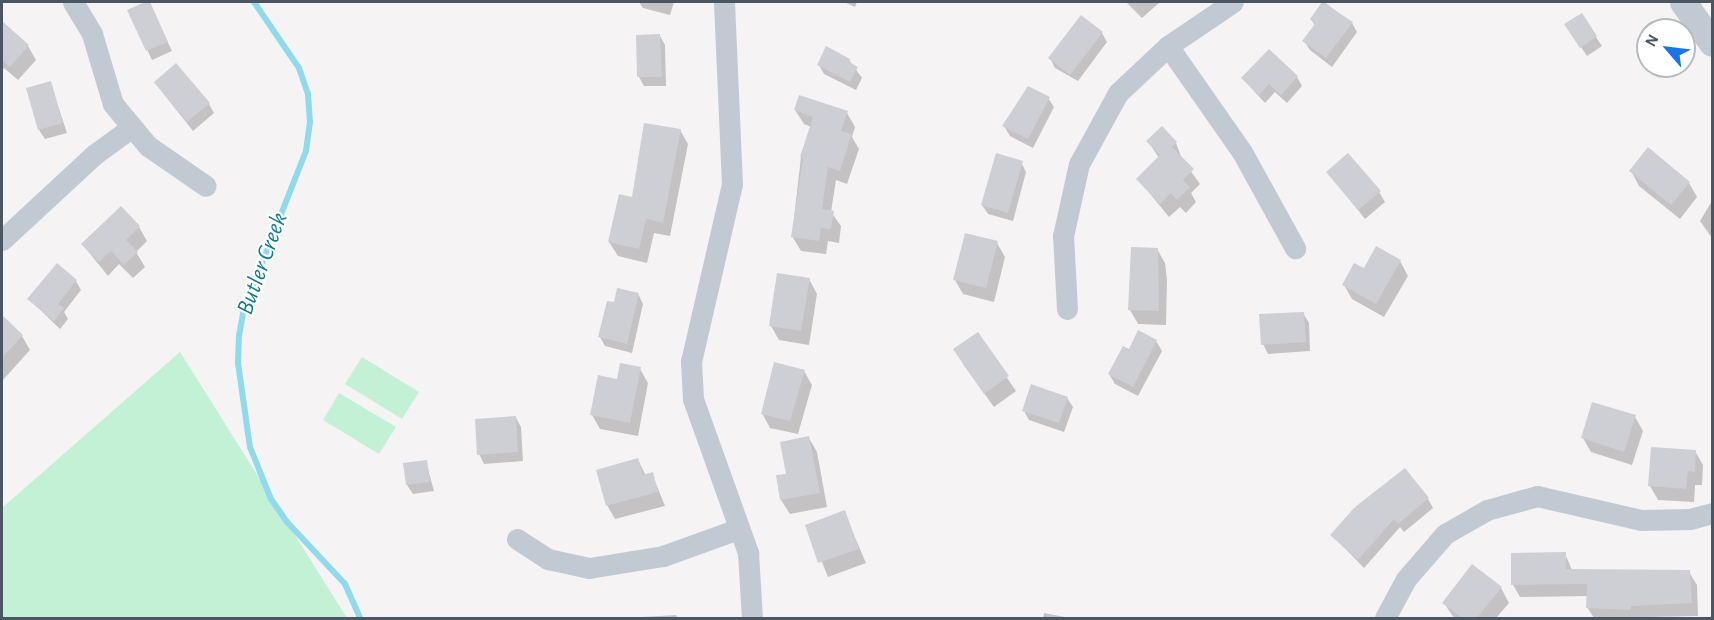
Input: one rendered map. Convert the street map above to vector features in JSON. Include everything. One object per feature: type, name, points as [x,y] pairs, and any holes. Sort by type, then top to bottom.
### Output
[{"type":"street","points":[[73,2],[92,34],[113,104],[148,146],[206,186]]},
{"type":"street","points":[[724,2],[732,184],[691,361],[693,399],[748,553],[752,618]]},
{"type":"street","points":[[1067,309],[1063,236],[1079,164],[1118,93],[1168,46],[1233,2]]},
{"type":"street","points":[[1683,2],[1713,43]]},
{"type":"street","points":[[1168,46],[1242,152],[1295,248]]},
{"type":"street","points":[[2,240],[95,154],[132,128]]},
{"type":"street","points":[[1385,618],[1406,579],[1445,534],[1487,510],[1538,496],[1641,520],[1690,519],[1713,513]]},
{"type":"street","points":[[517,539],[548,558],[589,568],[663,556],[738,529]]},
{"type":"green space","points":[[180,352],[347,618],[2,618],[2,508]]},
{"type":"green space","points":[[362,357],[419,392],[402,419],[345,384]]},
{"type":"green space","points":[[339,393],[396,427],[379,454],[323,420]]},
{"type":"building","points":[[150,2],[168,42],[146,51],[127,10]]},
{"type":"building","points":[[1322,2],[1353,22],[1326,58],[1302,41],[1315,24],[1310,19]]},
{"type":"building","points":[[1582,13],[1597,36],[1580,48],[1564,24]]},
{"type":"building","points":[[1081,15],[1103,32],[1070,75],[1048,58]]},
{"type":"building","points":[[2,21],[29,45],[10,67],[2,60]]},
{"type":"building","points":[[660,34],[662,77],[637,77],[636,35]]},
{"type":"building","points":[[826,46],[850,59],[849,62],[858,67],[850,82],[817,65]]},
{"type":"building","points":[[1269,49],[1298,76],[1281,95],[1269,84],[1259,95],[1241,78]]},
{"type":"building","points":[[176,63],[210,103],[187,122],[154,82]]},
{"type":"building","points":[[51,81],[63,123],[38,130],[26,88]]},
{"type":"building","points":[[1028,86],[1050,97],[1028,139],[1002,126]]},
{"type":"building","points":[[799,95],[848,111],[841,131],[852,134],[840,171],[828,167],[822,209],[834,211],[831,229],[821,228],[819,241],[791,237],[803,158],[800,157],[813,117],[794,110]]},
{"type":"building","points":[[644,123],[681,129],[663,223],[646,219],[639,249],[608,242],[619,194],[632,197]]},
{"type":"building","points":[[1162,126],[1177,142],[1172,147],[1194,169],[1183,180],[1190,187],[1177,200],[1171,193],[1160,204],[1136,179],[1160,155],[1146,141]]},
{"type":"building","points":[[1648,147],[1690,182],[1671,205],[1629,171]]},
{"type":"building","points":[[996,153],[1023,161],[1008,213],[981,205]]},
{"type":"building","points":[[1348,153],[1381,191],[1358,210],[1326,172]]},
{"type":"building","points":[[121,206],[140,226],[126,240],[138,252],[124,265],[111,251],[99,262],[81,244]]},
{"type":"building","points":[[965,233],[998,241],[986,288],[953,280]]},
{"type":"building","points":[[1376,246],[1401,260],[1376,304],[1342,285],[1354,263],[1364,268]]},
{"type":"building","points":[[1131,247],[1158,248],[1159,311],[1128,310]]},
{"type":"building","points":[[57,263],[77,280],[58,304],[64,308],[54,321],[27,299]]},
{"type":"building","points":[[777,273],[810,278],[801,331],[769,326]]},
{"type":"building","points":[[617,288],[639,293],[627,344],[598,337],[607,301],[614,302]]},
{"type":"building","points":[[1304,312],[1306,342],[1261,345],[1259,314]]},
{"type":"building","points":[[2,315],[23,335],[2,358]]},
{"type":"building","points":[[1138,330],[1157,340],[1133,387],[1108,374],[1123,346],[1129,349]]},
{"type":"building","points":[[978,332],[1009,376],[984,394],[953,349]]},
{"type":"building","points":[[774,362],[805,370],[790,421],[761,414]]},
{"type":"building","points":[[620,363],[641,367],[630,423],[590,415],[598,375],[617,379]]},
{"type":"building","points":[[1031,384],[1068,397],[1059,423],[1022,411]]},
{"type":"building","points":[[1592,402],[1636,415],[1624,452],[1581,438]]},
{"type":"building","points":[[516,416],[518,452],[477,455],[475,419]]},
{"type":"building","points":[[809,436],[820,493],[780,500],[776,475],[786,474],[780,442]]},
{"type":"building","points":[[1651,447],[1696,450],[1695,472],[1688,471],[1686,489],[1648,486]]},
{"type":"building","points":[[638,458],[643,475],[653,472],[658,492],[606,506],[596,470]]},
{"type":"building","points":[[427,460],[430,482],[406,485],[403,463]]},
{"type":"building","points":[[1405,468],[1429,498],[1398,524],[1394,519],[1358,560],[1330,535],[1355,507]]},
{"type":"building","points":[[845,510],[859,549],[818,563],[805,525]]},
{"type":"building","points":[[1566,552],[1566,569],[1690,570],[1692,603],[1631,606],[1631,610],[1586,608],[1587,584],[1511,585],[1511,553]]},
{"type":"building","points":[[1472,564],[1502,587],[1477,618],[1462,618],[1442,603]]},
{"type":"waterway","name":"Butler Creek","points":[[254,2],[299,68],[308,94],[310,122],[306,151],[244,308],[239,335],[238,363],[250,447],[271,499],[287,522],[345,584],[360,618]]}]
